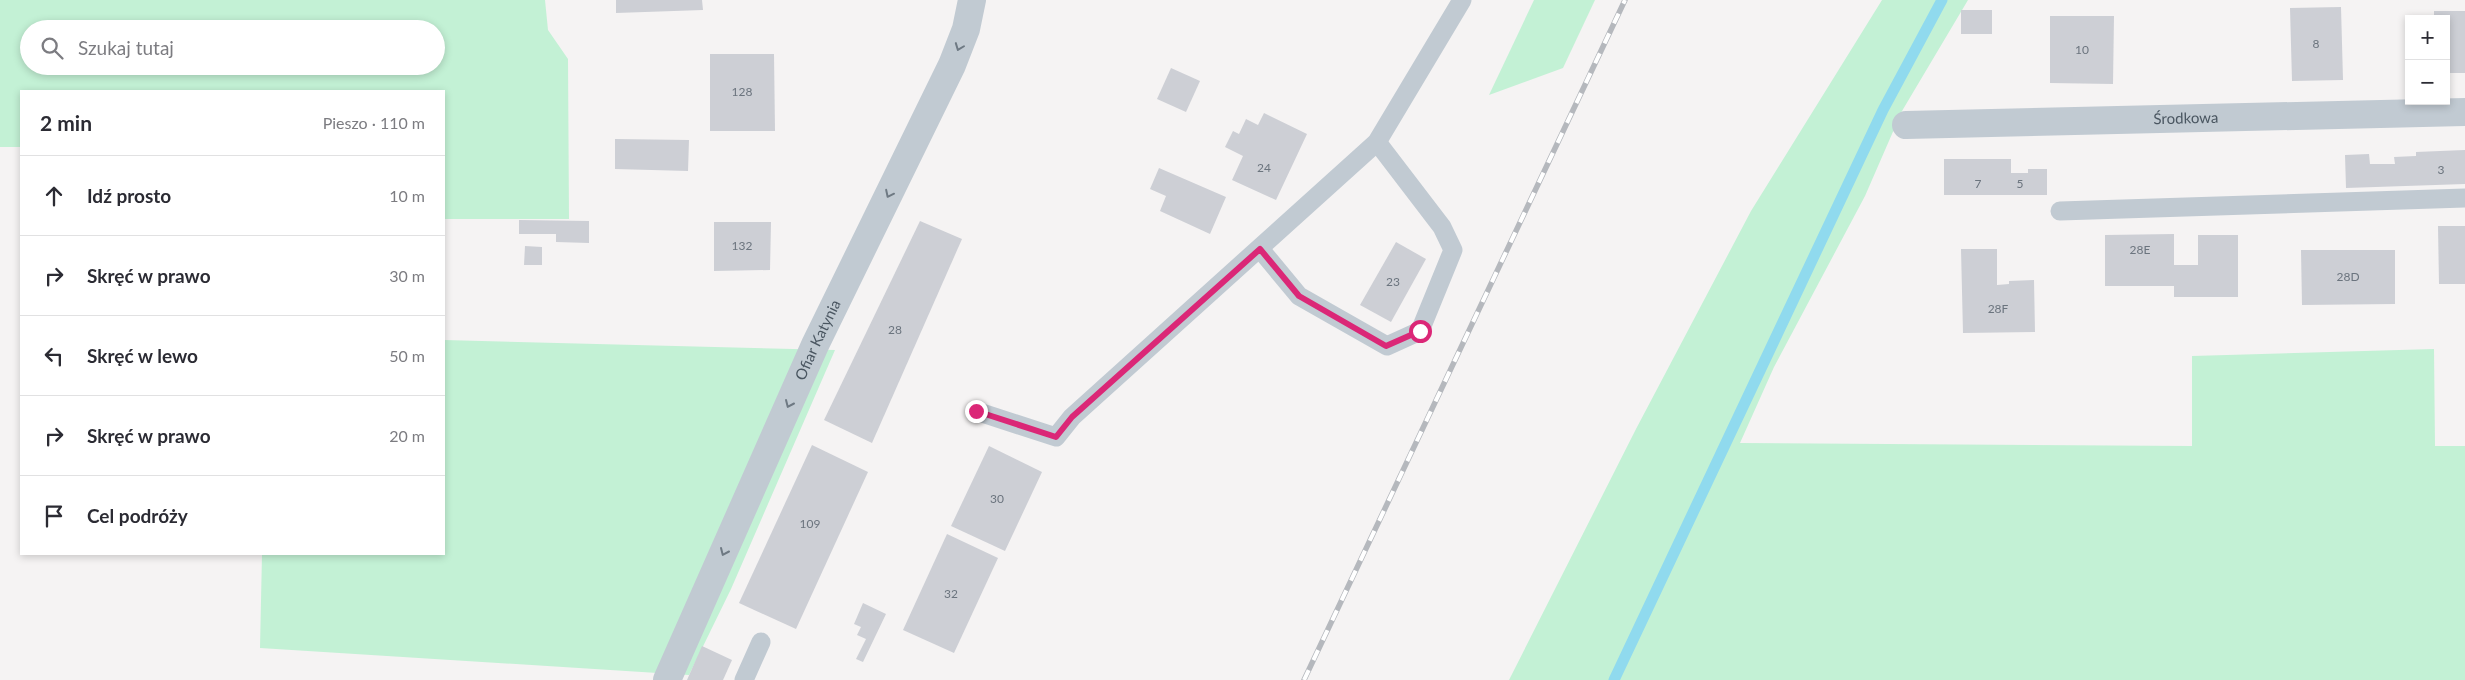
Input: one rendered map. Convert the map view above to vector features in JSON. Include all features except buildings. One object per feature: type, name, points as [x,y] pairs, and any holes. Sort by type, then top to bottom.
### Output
[{"type":"street","name":"Ofiar Katynia","points":[[667,679],[815,345],[952,65],[966,29],[972,0]]},
{"type":"street","name":"Środkowa","points":[[1906,125],[2465,112]]},
{"type":"lane","points":[[976,411],[1056,437],[1072,417],[1377,142],[1462,0]]},
{"type":"lane","points":[[1260,249],[1299,296],[1386,346],[1420,331],[1453,250],[1442,226],[1377,142]]},
{"type":"lane","points":[[2060,211],[2465,198]]},
{"type":"lane","points":[[744,680],[762,642]]},
{"type":"green space","points":[[0,0],[545,0],[548,30],[568,59],[569,219],[445,219],[445,90],[20,90],[20,147],[0,147]]},
{"type":"green space","points":[[1534,0],[1595,0],[1563,68],[1489,95]]},
{"type":"green space","points":[[1882,0],[1968,0],[1902,111],[1865,196],[1774,367],[1740,443],[2192,446],[2192,356],[2434,349],[2435,446],[2465,446],[2465,680],[1509,680],[1636,429],[1751,211]]},
{"type":"green space","points":[[445,340],[835,350],[731,589],[689,675],[260,648],[262,555],[445,555]]},
{"type":"waterway","points":[[1614,680],[1883,110],[1942,0]]},
{"type":"railway","points":[[1304,680],[1625,0]]},
{"type":"route","points":[[976,411],[1056,437],[1072,417],[1260,249],[1299,296],[1386,346],[1420,331]]}]
